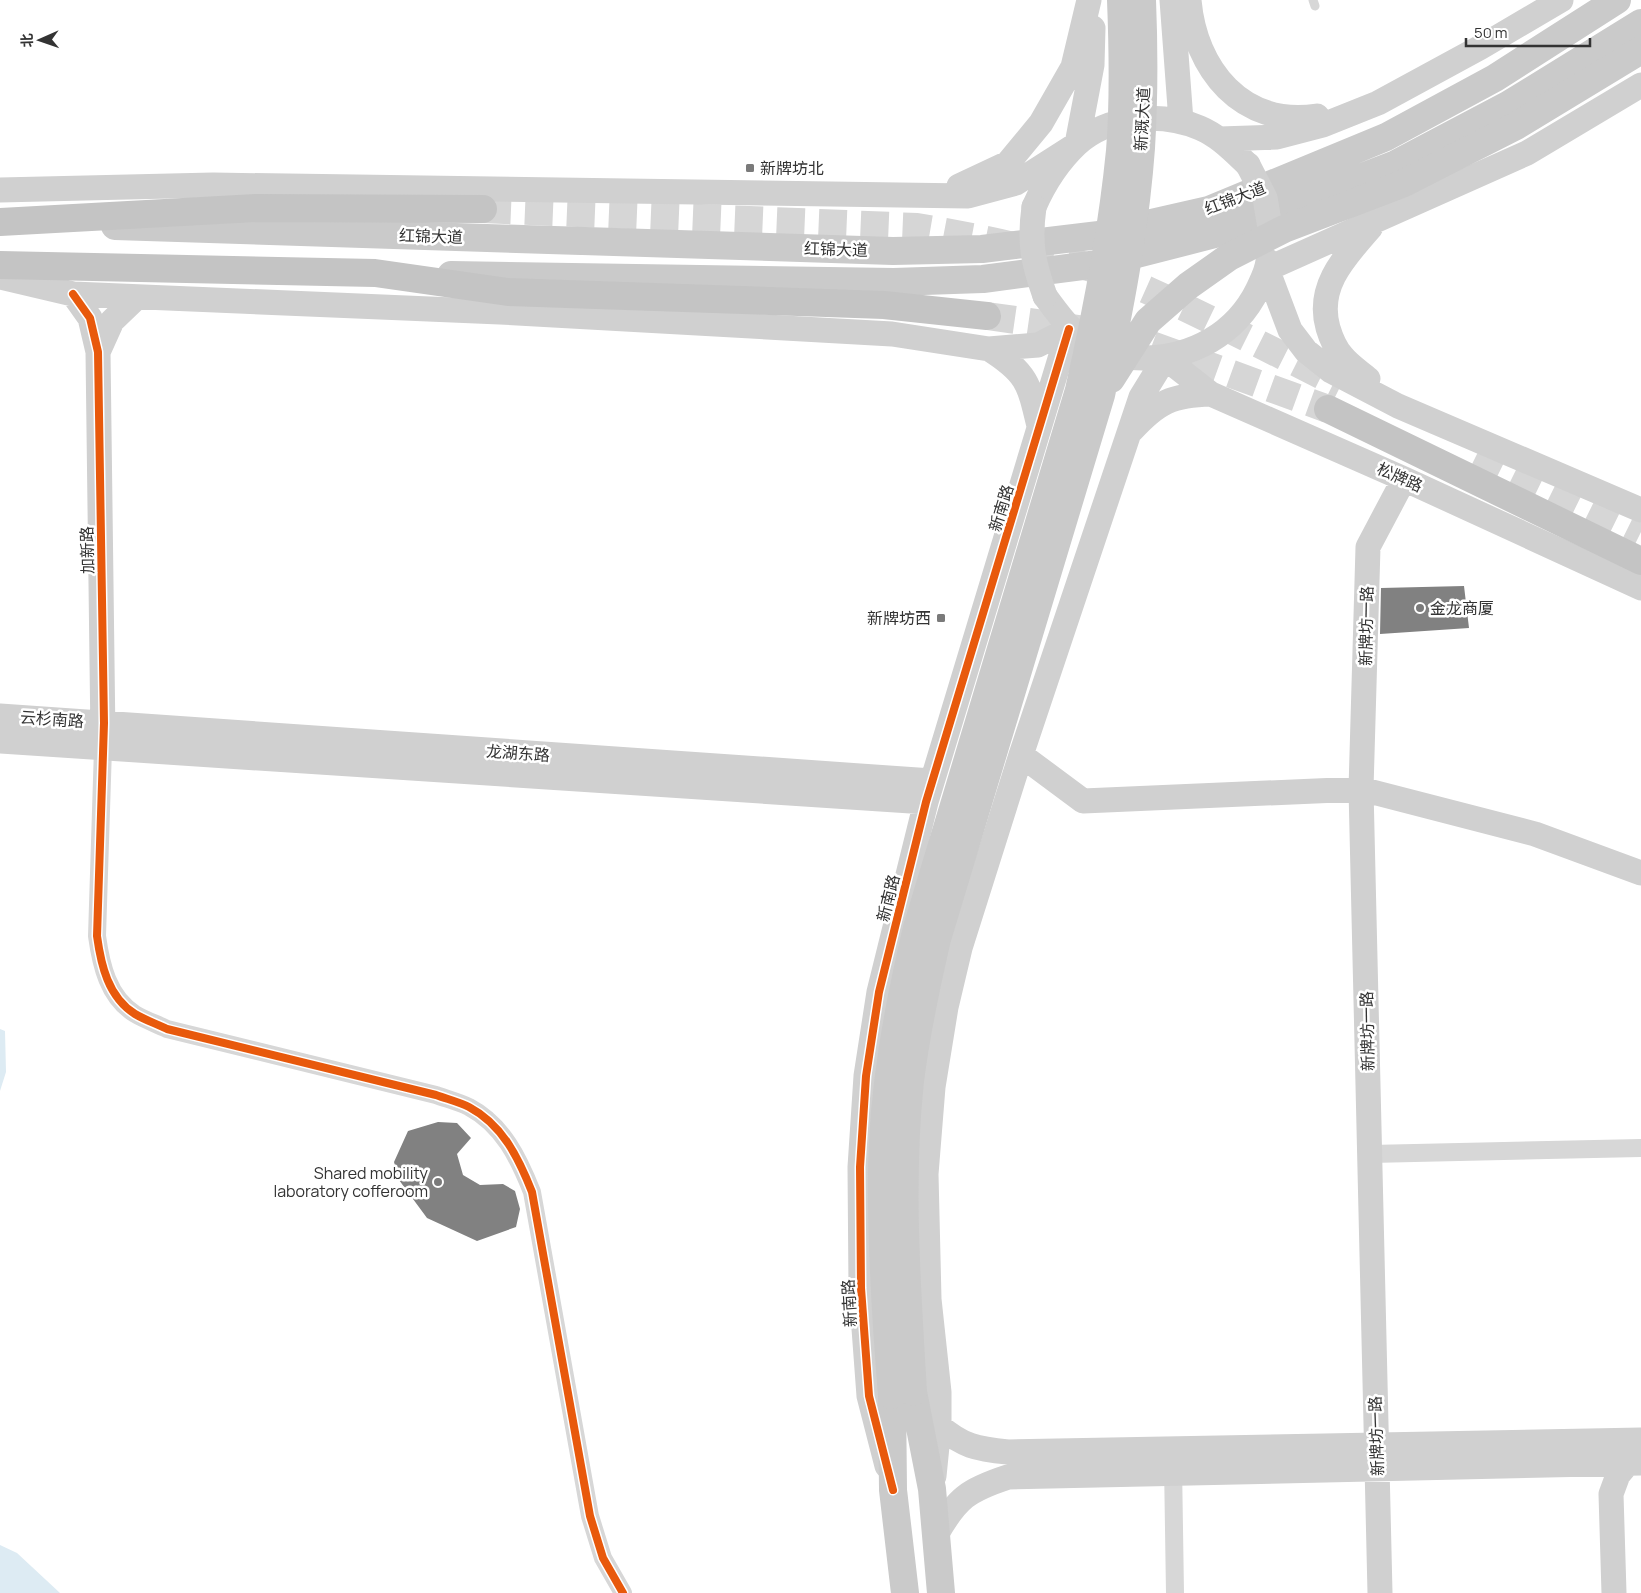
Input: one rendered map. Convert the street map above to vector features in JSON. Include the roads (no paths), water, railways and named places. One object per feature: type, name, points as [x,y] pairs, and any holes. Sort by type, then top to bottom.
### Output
[{"type":"highway","name":"红锦大道","points":[[0,222],[256,208],[483,209]]},
{"type":"highway","name":"红锦大道","points":[[0,265],[375,273],[508,292],[884,305],[988,316]]},
{"type":"highway","name":"松牌路","points":[[1328,409],[1641,561]]},
{"type":"main road","name":"新溉大道","points":[[1121,0],[1123,67],[1120,150],[1121,236]]},
{"type":"main road","name":"新溉大道","points":[[1121,236],[1141,148],[1144,66],[1142,0]]},
{"type":"main road","name":"红锦大道","points":[[0,222],[893,251],[982,249],[1099,236],[1209,210],[1386,137],[1495,78],[1616,0]]},
{"type":"main road","name":"红锦大道","points":[[375,273],[894,282],[983,279],[1098,264],[1216,234],[1396,164],[1508,104],[1641,23]]},
{"type":"main road","points":[[1101,395],[1148,321],[1188,286],[1229,257],[1284,229],[1402,184],[1516,126],[1641,50]]},
{"type":"main road","name":"新南路","points":[[905,1591],[893,1490],[903,1394],[907,1288],[905,1171],[910,1082],[922,1003],[937,939],[1101,395],[1120,312],[1121,236]]},
{"type":"main road","name":"新南路","points":[[941,1591],[932,1489],[903,1394],[884,1286],[882,1170],[889,1077],[901,996],[917,928],[1079,390],[1097,309],[1121,236]]},
{"type":"street","points":[[0,190],[213,185],[968,196],[1016,183],[1077,144],[1109,125],[1144,118],[1181,121],[1201,128],[1220,139],[1248,165],[1265,198],[1270,228],[1267,269],[1251,303],[1228,329],[1200,348],[1166,358],[1132,358],[1104,351],[1069,329],[1045,296],[1033,263],[1031,230],[1034,207],[1044,183],[1077,144],[1092,65],[1091,0]]},
{"type":"street","points":[[908,196],[964,185],[1008,163],[1040,124],[1073,67],[1091,0]]},
{"type":"street","points":[[1172,0],[1181,121]]},
{"type":"street","points":[[1176,54],[1183,0]]},
{"type":"street","points":[[1189,0],[1191,23],[1196,42],[1206,60],[1232,94],[1248,106],[1282,117],[1303,118],[1378,103]]},
{"type":"street","points":[[1220,139],[1277,137],[1323,125],[1378,103],[1481,48],[1561,0]]},
{"type":"street","points":[[1267,269],[1527,153],[1641,85]]},
{"type":"street","points":[[1375,222],[1338,264],[1331,278],[1325,299],[1326,319],[1332,340],[1342,356],[1398,406]]},
{"type":"street","points":[[1267,269],[1290,330],[1306,351],[1331,371],[1398,406],[1641,510]]},
{"type":"street","points":[[0,277],[74,294],[500,312],[892,334],[989,349],[1038,345],[1069,329]]},
{"type":"street","points":[[74,294],[90,318],[98,352]]},
{"type":"street","points":[[98,352],[112,321],[137,297]]},
{"type":"street","name":"新南路","points":[[893,1490],[869,1396],[861,1288],[860,1167],[866,1076],[879,992],[929,792],[1069,329]]},
{"type":"street","points":[[989,349],[1013,364],[1025,378],[1032,395],[1040,428]]},
{"type":"street","name":"加新路","points":[[98,352],[103,748]]},
{"type":"street","name":"松牌路","points":[[1166,358],[1211,394],[1404,479],[1641,588]]},
{"type":"street","name":"新南路","points":[[932,1489],[939,1426],[939,1392],[929,1298],[926,1174],[933,1087],[946,1007],[960,948],[1021,755],[1128,434],[1141,397],[1166,358]]},
{"type":"street","points":[[1128,434],[1150,410],[1167,400],[1186,395],[1211,394]]},
{"type":"street","name":"新牌坊一路","points":[[1380,1593],[1362,789],[1368,547],[1404,479]]},
{"type":"street","name":"云杉南路","points":[[0,716],[104,723]]},
{"type":"street","name":"龙湖东路","points":[[104,723],[929,792]]},
{"type":"street","name":"云杉南路","points":[[0,741],[103,748]]},
{"type":"street","points":[[103,748],[97,936],[102,967],[114,992],[134,1014],[167,1029],[436,1095],[470,1107],[498,1129],[518,1157],[532,1192],[590,1516],[603,1558],[623,1593]]},
{"type":"street","name":"龙湖东路","points":[[103,748],[929,792]]},
{"type":"street","points":[[1021,755],[1083,801],[1362,789],[1535,834],[1641,873]]},
{"type":"street","points":[[1370,1154],[1641,1148]]},
{"type":"street","points":[[1332,1445],[1350,1432],[1364,1416],[1375,1391]]},
{"type":"street","points":[[939,1426],[958,1441],[992,1450],[1332,1445],[1377,1456],[1586,1464],[1635,1463]]},
{"type":"street","points":[[936,1535],[948,1514],[963,1496],[984,1485],[1008,1477],[1332,1470],[1377,1456],[1641,1440]]},
{"type":"street","points":[[1172,1447],[1175,1593]]},
{"type":"street","points":[[1614,1593],[1611,1494],[1618,1475],[1635,1463]]},
{"type":"street","points":[[1586,1464],[1601,1476],[1611,1494]]},
{"type":"street","points":[[1332,1470],[1352,1481],[1365,1496],[1378,1519]]},
{"type":"tunnel","points":[[483,209],[917,227],[976,238],[1063,259],[1119,278],[1196,313],[1341,385]]},
{"type":"tunnel","points":[[987,316],[1127,336],[1328,409]]},
{"type":"tunnel","points":[[1478,452],[1641,532]]},
{"type":"place","name":"新牌坊北","points":[[750,168]]},
{"type":"place","name":"金龙商厦","points":[[1420,608]]},
{"type":"place","name":"新牌坊西","points":[[941,618]]},
{"type":"place","name":"Shared mobility laboratory cofferoom","points":[[438,1182]]}]
